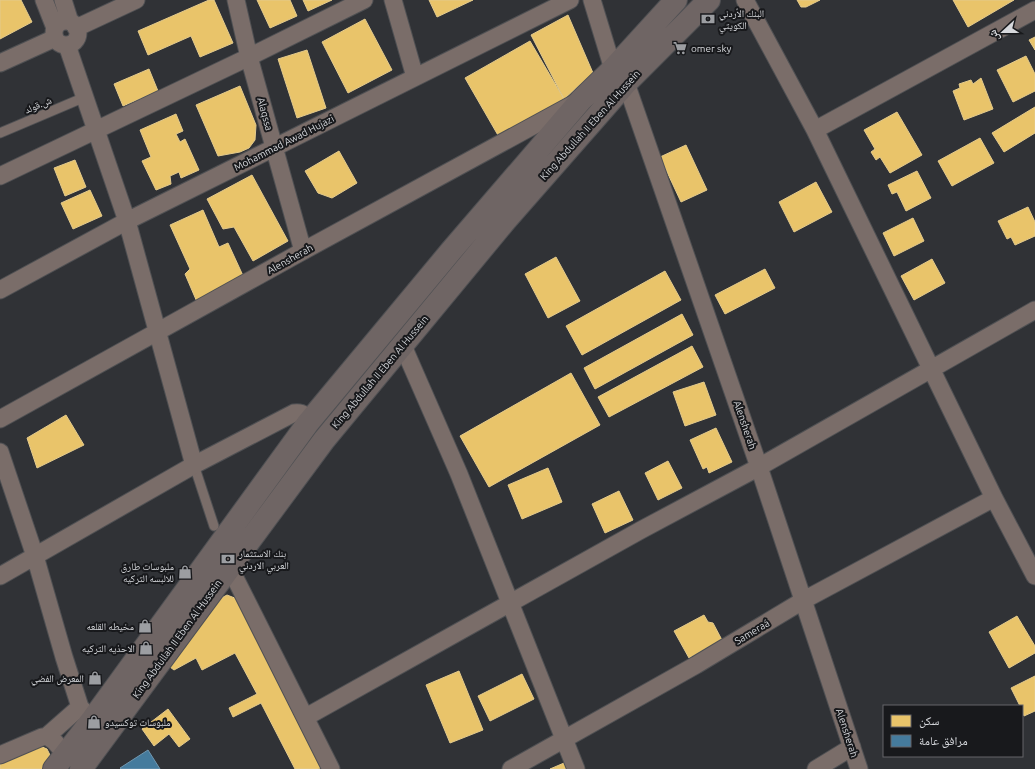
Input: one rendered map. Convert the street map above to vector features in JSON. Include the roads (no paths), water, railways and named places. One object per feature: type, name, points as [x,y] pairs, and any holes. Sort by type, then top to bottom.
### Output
[{"type":"main road","name":"King Abdullah II Eben Al Hussein","points":[[67,764],[230,568],[324,440],[505,221],[620,76],[676,0]]},
{"type":"main road","name":"King Abdullah II Eben Al Hussein","points":[[67,764],[86,713],[216,551],[308,423],[451,251],[580,100],[620,76],[709,0]]},
{"type":"street","points":[[44,0],[65,32]]},
{"type":"street","points":[[63,0],[65,32],[85,97],[127,221],[194,465]]},
{"type":"street","points":[[0,64],[65,32],[136,0]]},
{"type":"street","name":"Alaqssa","points":[[236,0],[249,57],[303,251]]},
{"type":"street","points":[[0,176],[249,57],[364,0]]},
{"type":"street","points":[[394,0],[415,77]]},
{"type":"street","name":"Mohammad Awad Hujazi","points":[[0,290],[127,221],[570,0]]},
{"type":"street","name":"Alensherah","points":[[592,0],[759,467],[859,769]]},
{"type":"street","points":[[745,0],[815,130],[994,498],[1035,576]]},
{"type":"street","points":[[815,130],[1035,10]]},
{"type":"street","name":"Alensherah","points":[[0,419],[580,100]]},
{"type":"street","points":[[306,717],[641,530],[759,467],[1035,310]]},
{"type":"street","points":[[403,346],[459,474],[576,769]]},
{"type":"street","points":[[0,576],[194,465],[294,413],[301,413],[305,415],[308,423]]},
{"type":"street","points":[[0,452],[35,556],[64,656],[86,713],[47,736],[0,755]]},
{"type":"street","name":"Sameraá","points":[[511,769],[696,665],[804,600],[994,498]]},
{"type":"street","points":[[216,551],[230,568],[332,769]]},
{"type":"street","points":[[47,736],[52,739],[67,764]]},
{"type":"street","points":[[816,769],[852,747]]},
{"type":"lane","name":"ش.قولد","points":[[0,133],[85,97]]},
{"type":"lane","points":[[194,465],[214,526]]},
{"type":"place","name":"البنك الأردني الكويتي","points":[[708,19]]},
{"type":"place","name":"omer sky","points":[[680,48]]},
{"type":"place","name":"بنك الاستثمار العربي الاردني","points":[[228,559]]},
{"type":"place","name":"ملبوسات طارق للالبسه التركيه","points":[[185,572]]},
{"type":"place","name":"مخيطه القلعه","points":[[145,626]]},
{"type":"place","name":"الاحذيه التركيه","points":[[146,648]]},
{"type":"place","name":"المعرض الفضي","points":[[95,678]]},
{"type":"place","name":"ملبوسات توكسيدو","points":[[94,722]]}]
